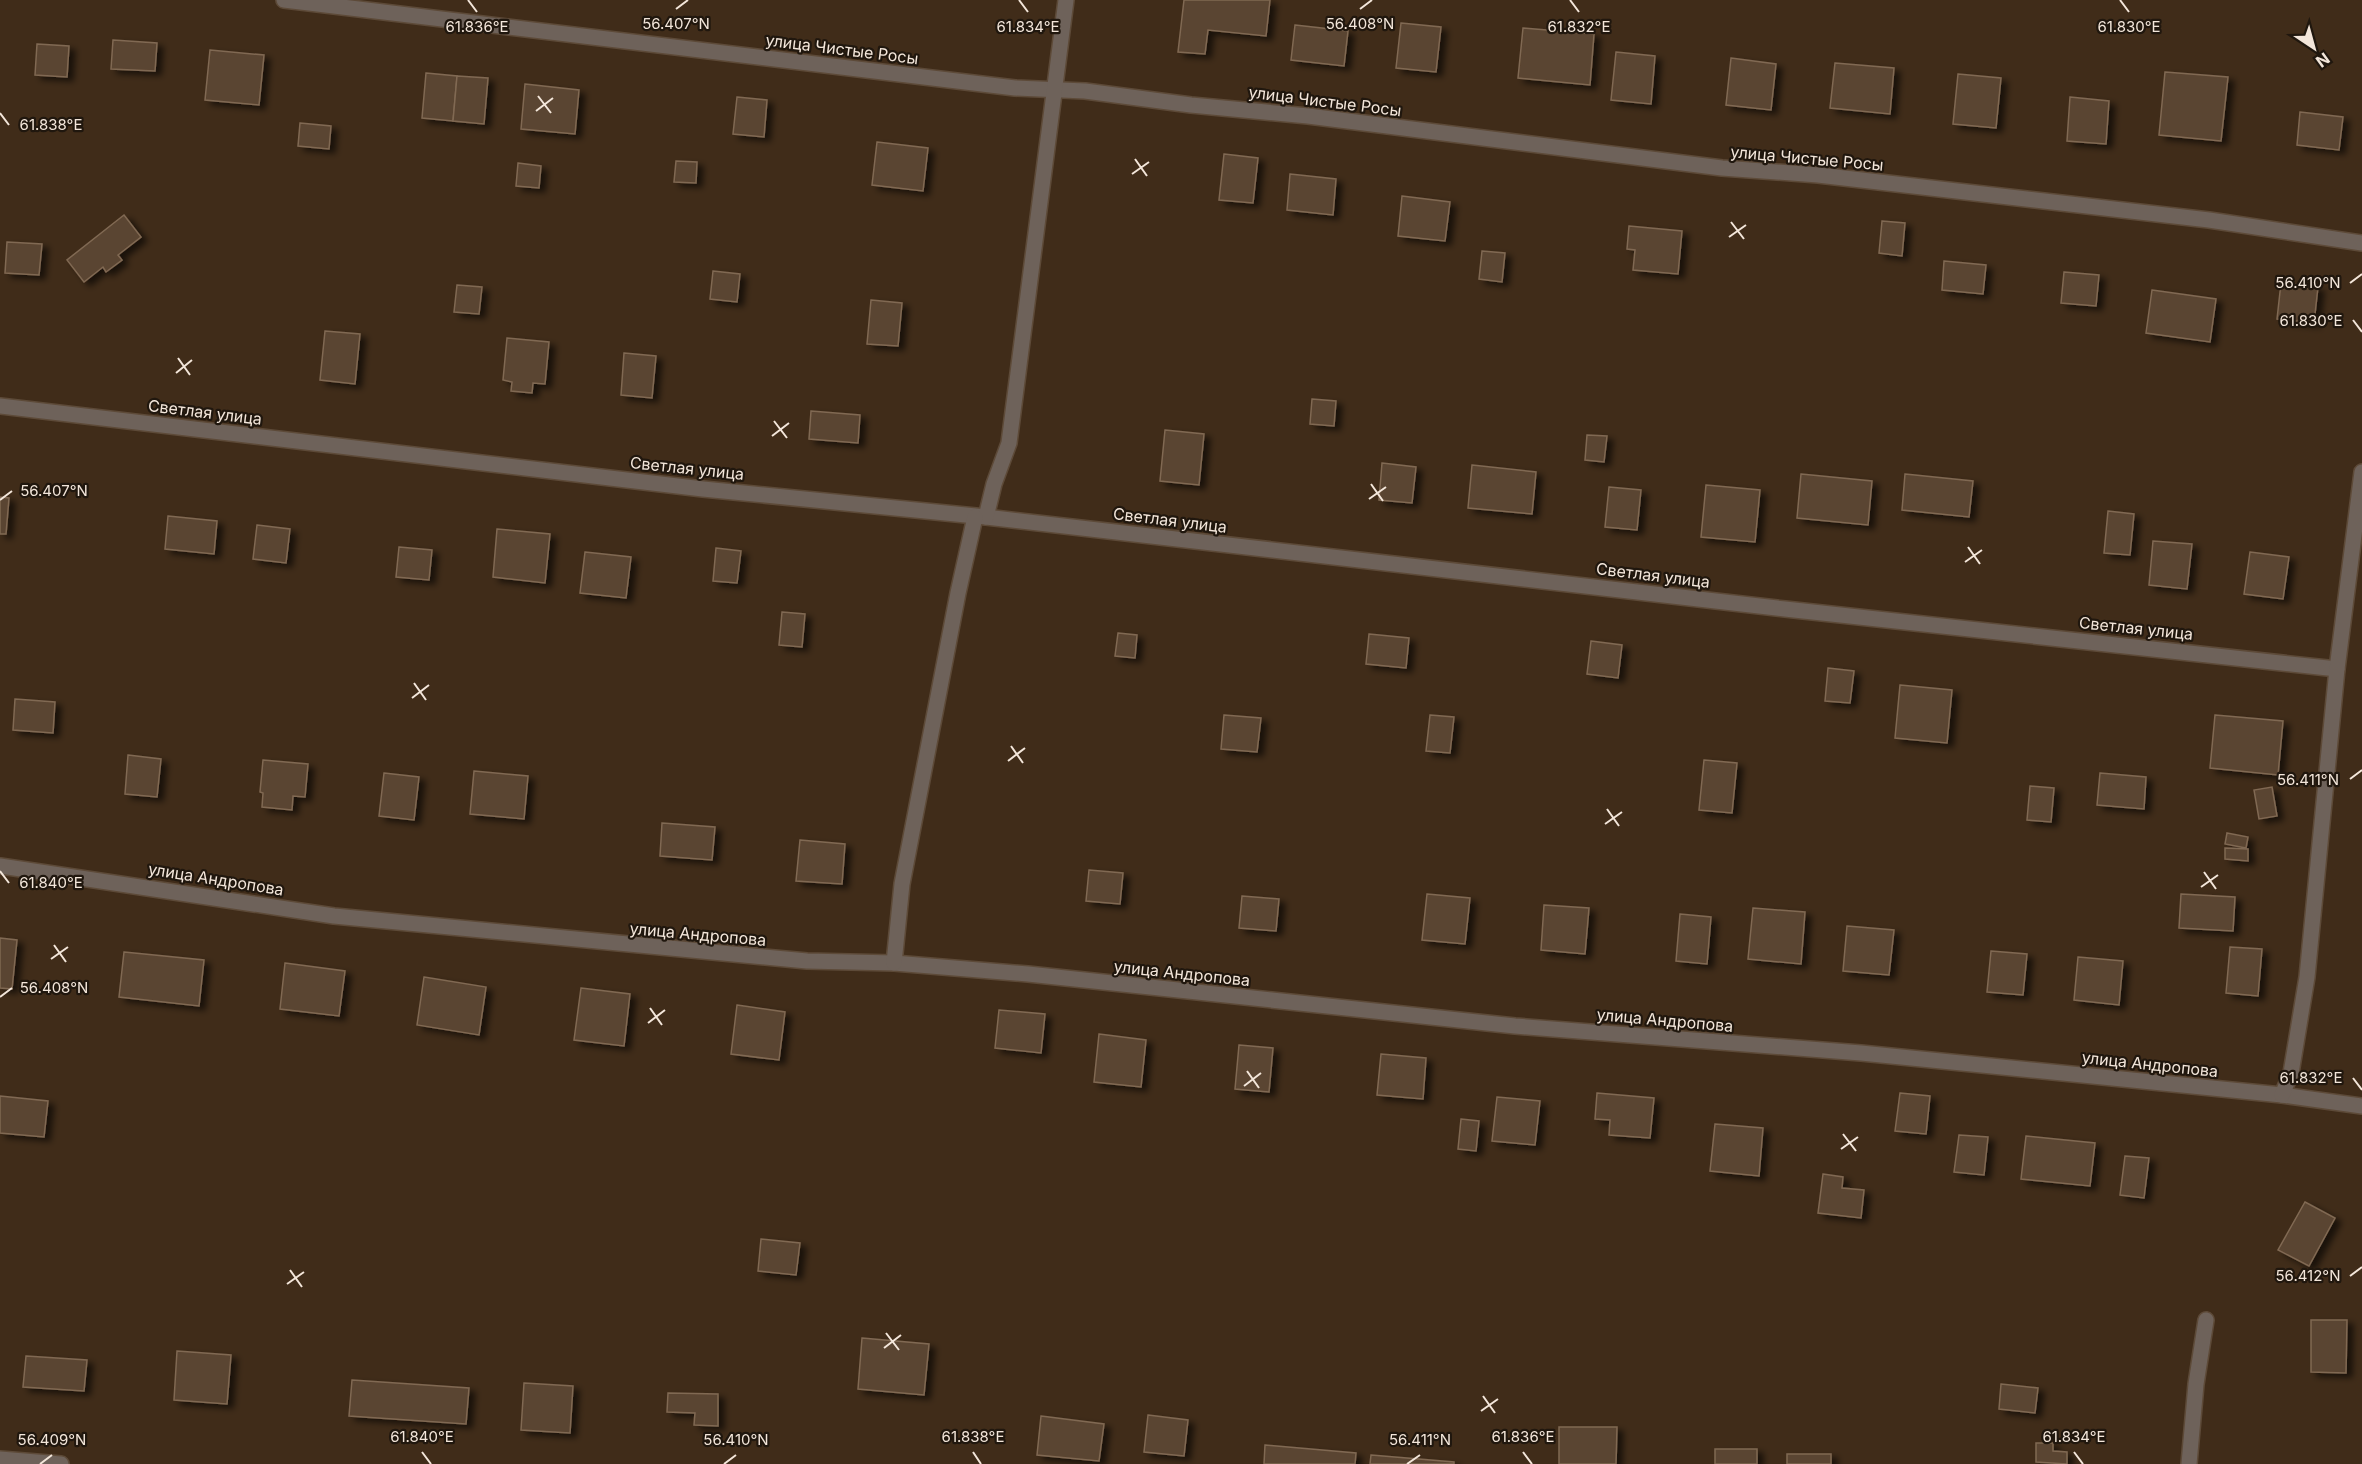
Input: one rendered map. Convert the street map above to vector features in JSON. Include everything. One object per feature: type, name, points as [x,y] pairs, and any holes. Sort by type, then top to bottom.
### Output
[{"type":"street","name":"улица Чистые Росы","points":[[284,0],[1004,86],[1129,95],[1191,105],[1308,116],[1711,167],[1818,175],[2209,220],[2362,243]]},
{"type":"street","points":[[894,963],[904,873],[958,593],[980,517],[1009,443],[1066,0]]},
{"type":"street","name":"Светлая улица","points":[[0,406],[703,489],[980,517],[1785,609],[2337,669]]},
{"type":"street","points":[[2282,1095],[2291,1073],[2307,977],[2337,669],[2362,472]]},
{"type":"street","name":"улица Андропова","points":[[0,866],[334,916],[807,962],[894,963],[1028,975],[1503,1025],[1861,1053],[2282,1095],[2362,1106]]},
{"type":"street","points":[[2188,1464],[2196,1384],[2206,1320]]},
{"type":"street","points":[[0,1459],[61,1464]]},
{"type":"building","points":[[1184,0],[1270,0],[1266,36],[1208,30],[1205,54],[1178,52]]},
{"type":"building","points":[[1401,23],[1441,27],[1436,72],[1396,68]]},
{"type":"building","points":[[1295,25],[1348,31],[1344,66],[1291,60]]},
{"type":"building","points":[[1523,28],[1594,34],[1590,85],[1518,78]]},
{"type":"building","points":[[113,40],[157,43],[155,71],[111,69]]},
{"type":"building","points":[[37,44],[69,46],[67,77],[35,75]]},
{"type":"building","points":[[210,50],[264,55],[259,105],[205,100]]},
{"type":"building","points":[[1616,52],[1655,56],[1651,104],[1611,100]]},
{"type":"building","points":[[1731,58],[1776,64],[1771,110],[1726,105]]},
{"type":"building","points":[[1835,63],[1894,68],[1890,114],[1830,108]]},
{"type":"building","points":[[2165,72],[2228,77],[2221,141],[2159,135]]},
{"type":"building","points":[[426,73],[457,76],[453,121],[422,118]]},
{"type":"building","points":[[1958,74],[2001,78],[1996,128],[1953,124]]},
{"type":"building","points":[[457,76],[488,78],[484,124],[453,121]]},
{"type":"building","points":[[525,84],[579,90],[575,134],[521,129]]},
{"type":"building","points":[[737,97],[767,100],[764,137],[733,134]]},
{"type":"building","points":[[2070,97],[2109,101],[2106,144],[2067,141]]},
{"type":"building","points":[[2300,112],[2343,117],[2339,150],[2297,145]]},
{"type":"building","points":[[300,123],[331,126],[329,149],[298,146]]},
{"type":"building","points":[[877,142],[928,148],[923,191],[872,185]]},
{"type":"building","points":[[1224,154],[1258,158],[1253,203],[1219,200]]},
{"type":"building","points":[[676,161],[697,162],[696,183],[674,182]]},
{"type":"building","points":[[518,163],[541,166],[539,188],[516,186]]},
{"type":"building","points":[[1290,174],[1336,179],[1333,215],[1287,210]]},
{"type":"building","points":[[1402,196],[1450,202],[1445,241],[1398,236]]},
{"type":"building","points":[[124,215],[141,237],[118,255],[122,260],[106,272],[103,267],[84,282],[67,260]]},
{"type":"building","points":[[1882,221],[1905,223],[1902,256],[1879,253]]},
{"type":"building","points":[[1629,226],[1682,231],[1678,274],[1633,270],[1635,250],[1627,249]]},
{"type":"building","points":[[7,242],[42,244],[39,275],[5,273]]},
{"type":"building","points":[[1482,251],[1505,253],[1502,282],[1479,279]]},
{"type":"building","points":[[1944,261],[1986,265],[1983,294],[1942,290]]},
{"type":"building","points":[[713,271],[740,274],[737,302],[710,299]]},
{"type":"building","points":[[2064,272],[2099,275],[2096,306],[2061,303]]},
{"type":"building","points":[[2281,283],[2318,287],[2314,323],[2277,319]]},
{"type":"building","points":[[457,285],[482,287],[479,314],[454,312]]},
{"type":"building","points":[[2152,290],[2216,299],[2210,342],[2146,333]]},
{"type":"building","points":[[871,300],[902,303],[898,346],[867,344]]},
{"type":"building","points":[[325,331],[360,334],[355,384],[320,380]]},
{"type":"building","points":[[507,338],[549,342],[545,384],[533,383],[532,393],[511,391],[512,382],[503,380]]},
{"type":"building","points":[[624,353],[656,356],[652,398],[621,395]]},
{"type":"building","points":[[1312,399],[1336,401],[1334,426],[1310,424]]},
{"type":"building","points":[[811,411],[860,415],[858,443],[809,439]]},
{"type":"building","points":[[1165,430],[1204,434],[1199,485],[1160,481]]},
{"type":"building","points":[[1587,435],[1607,436],[1604,462],[1585,460]]},
{"type":"building","points":[[1382,463],[1416,467],[1412,503],[1379,500]]},
{"type":"building","points":[[1472,465],[1536,472],[1532,514],[1468,508]]},
{"type":"building","points":[[1801,474],[1872,481],[1868,525],[1797,518]]},
{"type":"building","points":[[1905,474],[1973,481],[1969,517],[1902,510]]},
{"type":"building","points":[[1706,485],[1760,490],[1755,542],[1701,537]]},
{"type":"building","points":[[1609,487],[1641,490],[1637,530],[1605,527]]},
{"type":"building","points":[[0,497],[9,498],[6,534],[0,534]]},
{"type":"building","points":[[2108,511],[2134,514],[2130,555],[2104,553]]},
{"type":"building","points":[[168,516],[217,521],[214,554],[165,549]]},
{"type":"building","points":[[257,525],[290,529],[286,563],[253,559]]},
{"type":"building","points":[[497,529],[550,534],[545,583],[493,577]]},
{"type":"building","points":[[2153,541],[2192,544],[2187,589],[2149,585]]},
{"type":"building","points":[[399,547],[432,550],[429,580],[396,577]]},
{"type":"building","points":[[716,548],[741,551],[737,583],[713,581]]},
{"type":"building","points":[[585,552],[631,557],[626,598],[580,593]]},
{"type":"building","points":[[2250,552],[2289,557],[2283,599],[2244,594]]},
{"type":"building","points":[[782,612],[805,614],[802,647],[779,645]]},
{"type":"building","points":[[1118,633],[1137,635],[1135,658],[1115,656]]},
{"type":"building","points":[[1369,634],[1409,638],[1406,668],[1366,664]]},
{"type":"building","points":[[1591,641],[1622,645],[1618,678],[1587,674]]},
{"type":"building","points":[[1828,668],[1854,671],[1850,703],[1825,701]]},
{"type":"building","points":[[1900,685],[1952,690],[1947,743],[1895,738]]},
{"type":"building","points":[[15,699],[55,702],[53,733],[13,730]]},
{"type":"building","points":[[1224,715],[1261,718],[1257,752],[1221,749]]},
{"type":"building","points":[[1430,715],[1454,717],[1450,753],[1426,751]]},
{"type":"building","points":[[2215,715],[2283,721],[2278,775],[2210,768]]},
{"type":"building","points":[[128,755],[161,759],[157,797],[125,794]]},
{"type":"building","points":[[263,760],[308,764],[305,797],[293,796],[292,810],[262,807],[263,793],[260,792]]},
{"type":"building","points":[[1704,760],[1737,763],[1732,813],[1699,810]]},
{"type":"building","points":[[474,771],[528,776],[524,819],[470,814]]},
{"type":"building","points":[[384,773],[419,777],[414,820],[379,816]]},
{"type":"building","points":[[2100,773],[2146,777],[2144,809],[2097,805]]},
{"type":"building","points":[[2030,786],[2054,788],[2051,822],[2027,820]]},
{"type":"building","points":[[2272,787],[2277,816],[2259,819],[2254,790]]},
{"type":"building","points":[[662,823],[715,827],[712,860],[660,856]]},
{"type":"building","points":[[2227,833],[2248,837],[2246,848],[2225,844]]},
{"type":"building","points":[[800,840],[845,844],[842,884],[796,881]]},
{"type":"building","points":[[2225,848],[2248,849],[2248,861],[2225,859]]},
{"type":"building","points":[[1089,870],[1123,873],[1120,904],[1086,901]]},
{"type":"building","points":[[1427,894],[1470,898],[1465,944],[1422,940]]},
{"type":"building","points":[[2181,894],[2235,897],[2233,931],[2179,928]]},
{"type":"building","points":[[1242,896],[1279,899],[1276,931],[1239,928]]},
{"type":"building","points":[[1544,905],[1589,908],[1585,954],[1541,950]]},
{"type":"building","points":[[1753,908],[1805,912],[1801,964],[1748,959]]},
{"type":"building","points":[[1680,914],[1711,917],[1707,964],[1676,961]]},
{"type":"building","points":[[1847,926],[1894,930],[1889,975],[1843,971]]},
{"type":"building","points":[[0,938],[17,940],[12,989],[0,988]]},
{"type":"building","points":[[2230,947],[2262,949],[2258,996],[2226,993]]},
{"type":"building","points":[[1991,951],[2027,954],[2023,995],[1987,992]]},
{"type":"building","points":[[124,952],[204,960],[199,1006],[119,997]]},
{"type":"building","points":[[2078,957],[2123,961],[2119,1005],[2074,1000]]},
{"type":"building","points":[[285,963],[345,971],[339,1016],[280,1009]]},
{"type":"building","points":[[424,977],[486,987],[479,1035],[417,1025]]},
{"type":"building","points":[[581,988],[630,994],[624,1046],[574,1040]]},
{"type":"building","points":[[737,1005],[785,1012],[779,1060],[731,1054]]},
{"type":"building","points":[[999,1010],[1045,1014],[1041,1053],[995,1048]]},
{"type":"building","points":[[1099,1034],[1146,1040],[1141,1087],[1094,1082]]},
{"type":"building","points":[[1239,1045],[1273,1048],[1269,1092],[1235,1089]]},
{"type":"building","points":[[1381,1054],[1426,1058],[1423,1099],[1377,1095]]},
{"type":"building","points":[[1597,1093],[1654,1098],[1650,1138],[1609,1135],[1610,1120],[1595,1119]]},
{"type":"building","points":[[1900,1093],[1930,1096],[1926,1134],[1895,1131]]},
{"type":"building","points":[[0,1096],[48,1101],[44,1137],[0,1133]]},
{"type":"building","points":[[1497,1097],[1540,1101],[1535,1145],[1492,1141]]},
{"type":"building","points":[[1461,1119],[1479,1121],[1476,1151],[1458,1149]]},
{"type":"building","points":[[1715,1124],[1763,1128],[1759,1176],[1710,1171]]},
{"type":"building","points":[[1959,1135],[1988,1137],[1984,1175],[1954,1172]]},
{"type":"building","points":[[2026,1136],[2095,1143],[2090,1186],[2021,1179]]},
{"type":"building","points":[[2125,1156],[2149,1158],[2144,1198],[2120,1195]]},
{"type":"building","points":[[1823,1174],[1843,1177],[1842,1188],[1864,1190],[1861,1218],[1818,1213]]},
{"type":"building","points":[[2305,1202],[2335,1218],[2309,1266],[2278,1250]]},
{"type":"building","points":[[761,1239],[800,1243],[796,1275],[758,1271]]},
{"type":"building","points":[[2311,1320],[2347,1320],[2346,1373],[2311,1372]]},
{"type":"building","points":[[862,1338],[929,1344],[924,1395],[858,1389]]},
{"type":"building","points":[[177,1351],[231,1355],[227,1404],[174,1400]]},
{"type":"building","points":[[26,1356],[87,1360],[84,1391],[23,1387]]},
{"type":"building","points":[[352,1380],[469,1388],[466,1424],[349,1416]]},
{"type":"building","points":[[524,1383],[573,1386],[570,1433],[521,1430]]},
{"type":"building","points":[[2001,1384],[2038,1388],[2035,1413],[1999,1409]]},
{"type":"building","points":[[668,1393],[718,1394],[718,1426],[694,1425],[695,1413],[667,1412]]},
{"type":"building","points":[[1148,1415],[1188,1420],[1184,1456],[1144,1452]]},
{"type":"building","points":[[1041,1416],[1104,1424],[1099,1461],[1037,1455]]},
{"type":"building","points":[[1559,1427],[1617,1427],[1616,1464],[1559,1464]]},
{"type":"building","points":[[2036,1443],[2053,1443],[2053,1451],[2067,1452],[2067,1464],[2036,1462]]},
{"type":"building","points":[[1265,1445],[1356,1453],[1355,1464],[1264,1464]]},
{"type":"building","points":[[1715,1449],[1757,1449],[1757,1464],[1715,1464]]},
{"type":"building","points":[[1787,1454],[1831,1454],[1831,1464],[1787,1464]]},
{"type":"building","points":[[1371,1455],[1454,1462],[1454,1464],[1370,1464]]}]
